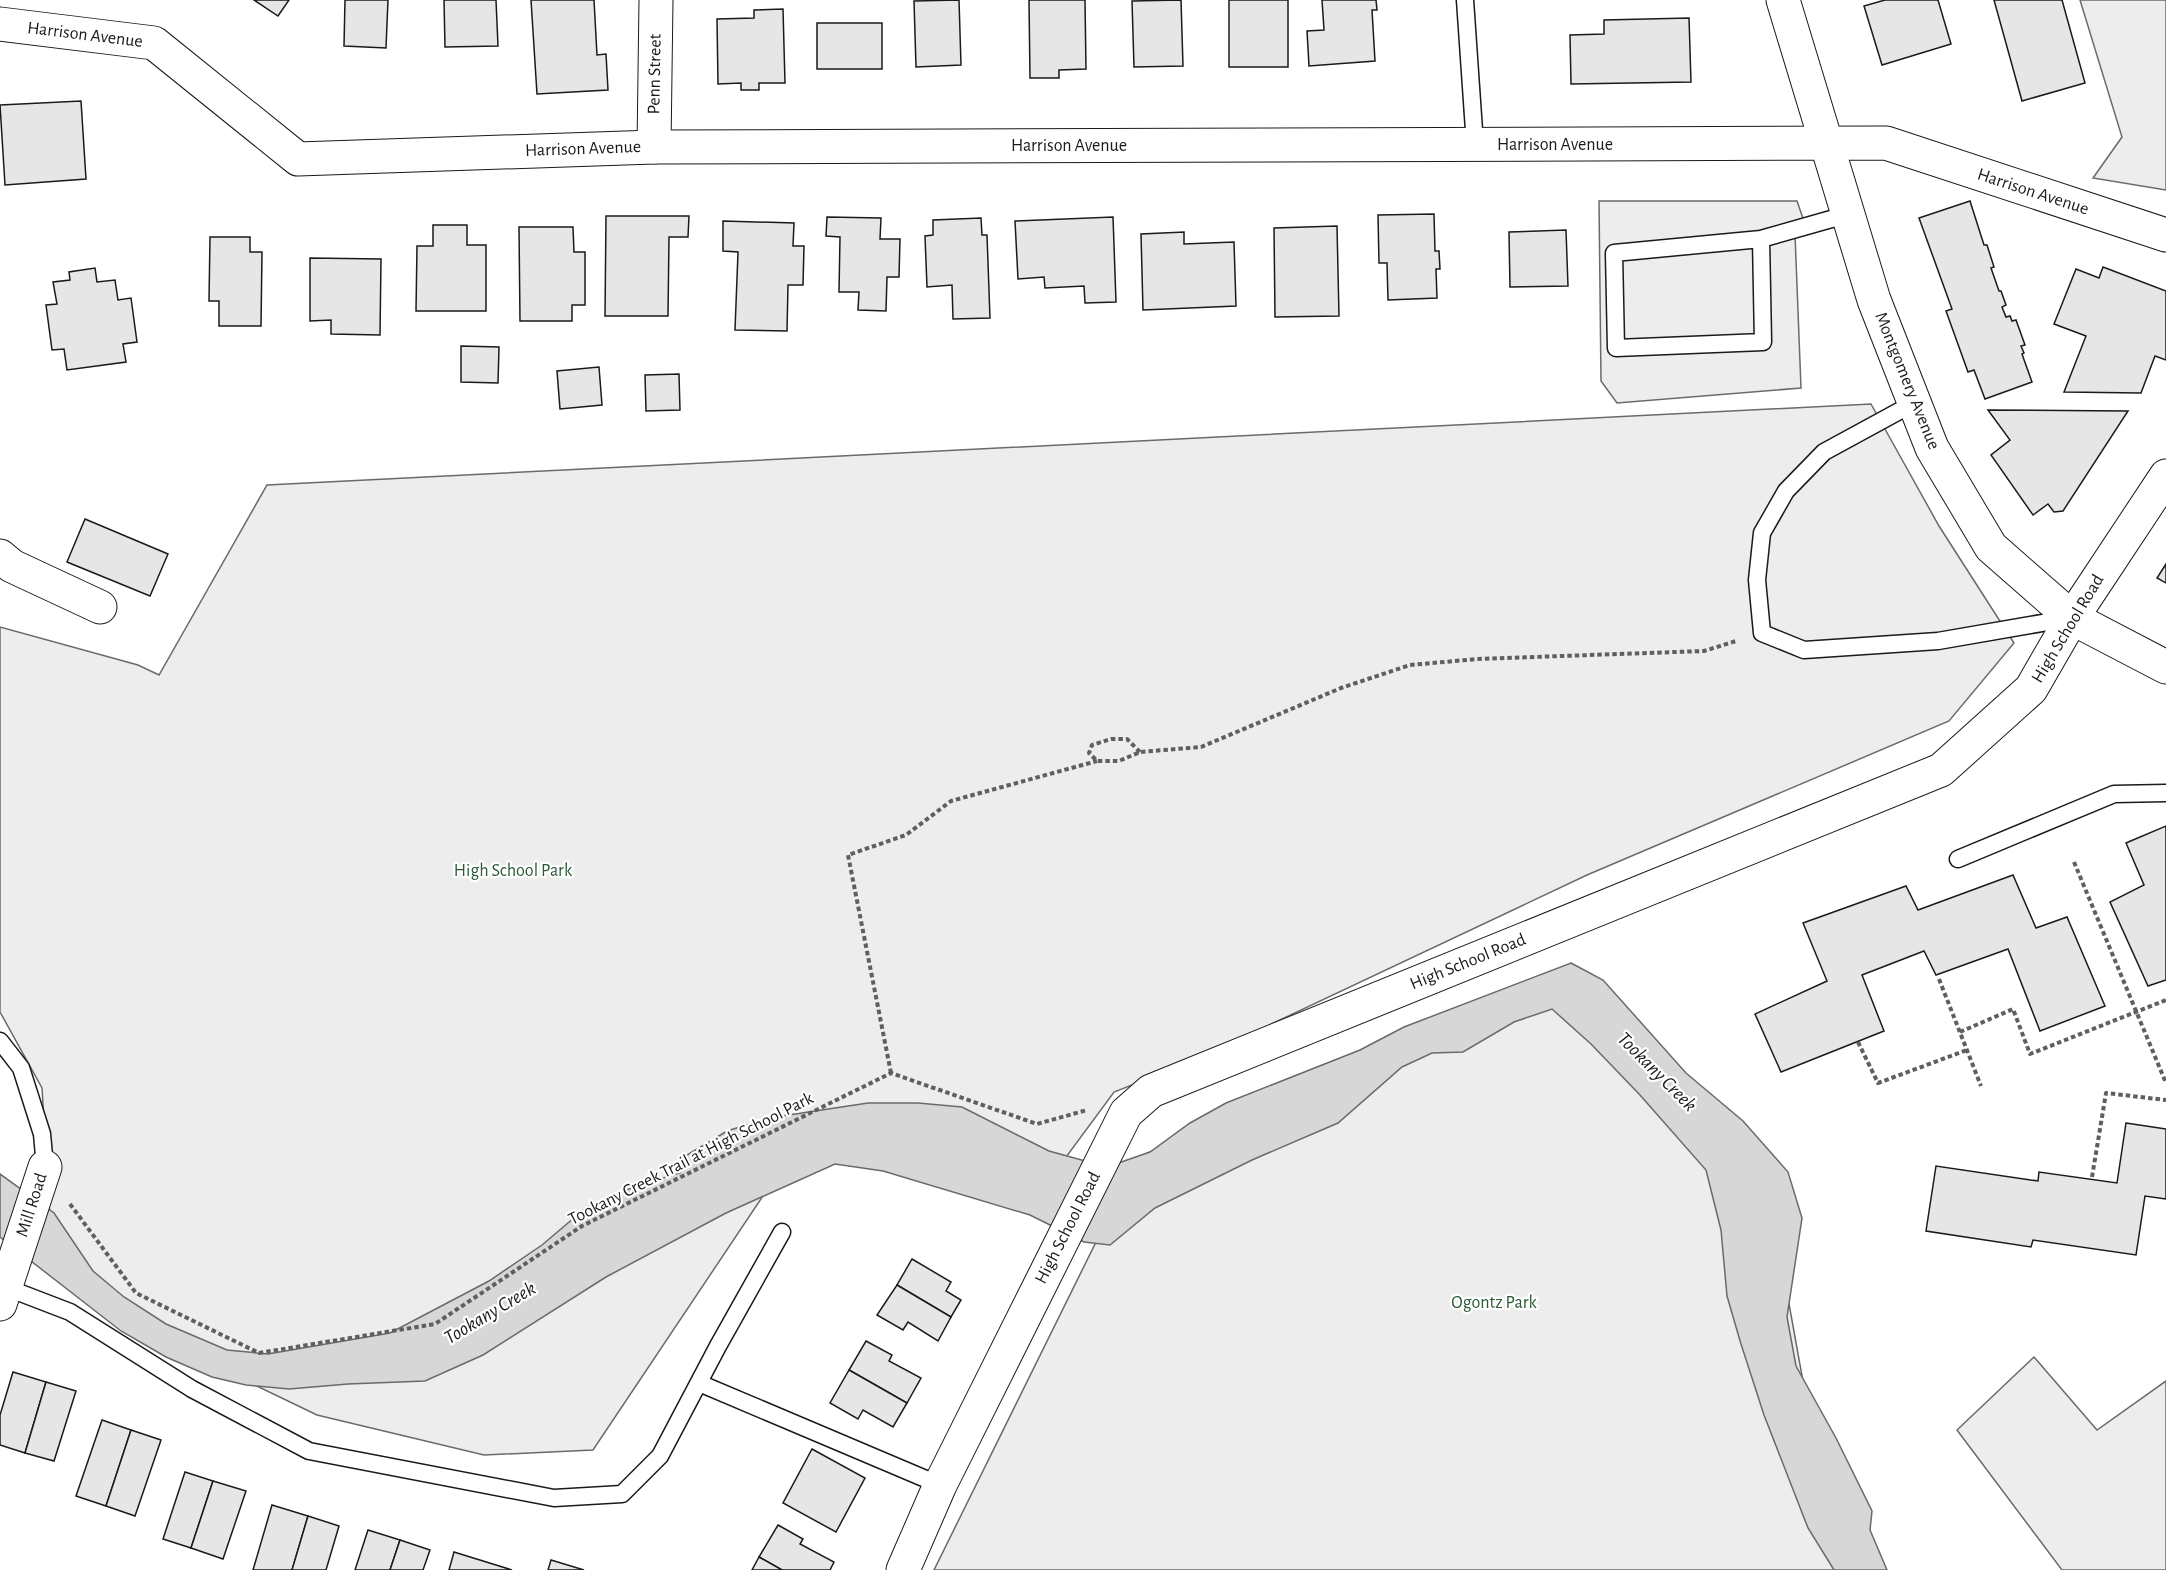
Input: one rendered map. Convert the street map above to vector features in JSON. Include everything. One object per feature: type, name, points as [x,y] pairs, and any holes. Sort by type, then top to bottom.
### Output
[{"type":"street","name":"Penn Street","points":[[654,147],[656,0]]},
{"type":"street","name":"Montgomery Avenue","points":[[1783,0],[1874,300],[1932,448],[1991,547],[2072,618],[2166,667]]},
{"type":"street","name":"Harrison Avenue","points":[[0,24],[154,43],[298,159],[654,147],[1886,144],[2166,235]]},
{"type":"street","name":"High School Road","points":[[903,1570],[940,1485],[1126,1113],[1151,1091],[1941,770],[2031,689],[2072,618],[2166,476]]},
{"type":"street","points":[[0,556],[12,566],[100,607]]},
{"type":"street","name":"Mill Road","points":[[2,1296],[45,1167]]},
{"type":"lane","points":[[1464,0],[1475,145]]},
{"type":"lane","points":[[1761,239],[1764,342],[1616,348],[1614,253],[1761,239],[1849,214]]},
{"type":"lane","points":[[1914,403],[1824,452],[1786,491],[1762,533],[1757,580],[1762,633],[1804,650],[1938,640],[2072,618]]},
{"type":"lane","points":[[1958,859],[2114,794],[2166,793]]},
{"type":"lane","name":"Mill Road","points":[[0,1041],[21,1068],[42,1134],[45,1167]]},
{"type":"lane","points":[[2,1296],[70,1312],[192,1389],[309,1451],[554,1498],[622,1494],[660,1456],[782,1232]]},
{"type":"lane","points":[[699,1383],[940,1485]]},
{"type":"path","points":[[1094,1108],[1037,1124],[891,1073],[848,855],[906,835],[951,801],[1098,761],[1119,762],[1140,752],[1201,747],[1341,688],[1410,665],[1477,659],[1704,651],[1762,633]]},
{"type":"path","points":[[1098,761],[1089,753],[1092,745],[1111,739],[1127,739],[1140,752]]},
{"type":"path","points":[[2074,862],[2166,1083]]},
{"type":"path","points":[[1939,979],[1981,1086]]},
{"type":"path","points":[[1960,1032],[2013,1009],[2030,1054],[2166,1000]]},
{"type":"path","points":[[1858,1042],[1878,1083],[1966,1050]]},
{"type":"path","name":"Tookany Creek Trail at High School Park","points":[[69,1203],[136,1293],[259,1353],[435,1324],[582,1226],[891,1073]]},
{"type":"path","points":[[2092,1177],[2106,1093],[2166,1100]]},
{"type":"shaded area","points":[[2080,0],[2166,0],[2166,190],[2093,178],[2122,137]]},
{"type":"shaded area","points":[[1599,201],[1797,201],[1807,230],[1795,234],[1801,388],[1617,403],[1601,381]]},
{"type":"shaded area","name":"High School Park","points":[[1871,404],[1939,526],[2014,643],[1949,721],[1587,875],[1193,1061],[1114,1092],[1058,1168],[787,1160],[593,1450],[484,1455],[317,1415],[203,1360],[52,1250],[42,1088],[0,1012],[0,627],[138,665],[159,675],[267,485]]},
{"type":"shaded area","name":"Ogontz Park","points":[[1546,982],[1692,1106],[1784,1276],[1837,1570],[934,1570],[1138,1157]]},
{"type":"shaded area","points":[[2034,1357],[2097,1430],[2166,1381],[2166,1570],[2062,1570],[1957,1430]]},
{"type":"water","name":"Tookany Creek","points":[[1571,963],[1603,980],[1686,1073],[1743,1121],[1788,1172],[1802,1218],[1787,1317],[1796,1366],[1836,1438],[1872,1511],[1870,1530],[1887,1570],[1834,1570],[1808,1528],[1764,1415],[1727,1296],[1721,1230],[1706,1170],[1640,1095],[1591,1044],[1552,1009],[1514,1022],[1463,1052],[1432,1053],[1402,1067],[1338,1123],[1252,1160],[1155,1208],[1110,1245],[1084,1242],[1030,1215],[883,1171],[835,1164],[726,1213],[606,1277],[483,1355],[425,1381],[289,1389],[246,1385],[212,1377],[166,1357],[121,1331],[0,1237],[0,1174],[54,1213],[93,1271],[124,1297],[166,1324],[227,1350],[268,1354],[390,1333],[489,1281],[542,1245],[587,1207],[636,1186],[680,1173],[687,1155],[727,1131],[769,1118],[868,1103],[918,1103],[962,1107],[1049,1151],[1107,1167],[1150,1152],[1190,1123],[1226,1103],[1360,1050],[1404,1027]]},
{"type":"building","points":[[254,0],[289,0],[278,16]]},
{"type":"building","points":[[345,0],[388,0],[386,48],[344,46]]},
{"type":"building","points":[[444,0],[496,0],[498,46],[445,47]]},
{"type":"building","points":[[531,0],[594,0],[597,55],[606,54],[608,90],[537,94]]},
{"type":"building","points":[[959,0],[961,65],[916,67],[914,1]]},
{"type":"building","points":[[1029,0],[1085,0],[1086,69],[1059,70],[1059,78],[1030,78]]},
{"type":"building","points":[[1181,0],[1183,66],[1134,67],[1132,1]]},
{"type":"building","points":[[1229,0],[1288,0],[1288,67],[1229,67]]},
{"type":"building","points":[[1322,0],[1376,0],[1377,10],[1372,10],[1375,61],[1309,66],[1307,31],[1324,30]]},
{"type":"building","points":[[1885,0],[1938,0],[1951,44],[1882,65],[1864,6]]},
{"type":"building","points":[[1994,0],[2062,0],[2085,83],[2022,101]]},
{"type":"building","points":[[783,9],[785,83],[759,83],[759,90],[741,90],[741,83],[718,84],[717,19],[754,18],[754,10]]},
{"type":"building","points":[[1689,18],[1691,82],[1571,84],[1570,35],[1604,34],[1604,20]]},
{"type":"building","points":[[817,23],[882,23],[882,69],[817,69]]},
{"type":"building","points":[[81,101],[86,179],[5,185],[0,105]]},
{"type":"building","points":[[1970,201],[1984,245],[1987,245],[1994,267],[1991,268],[2006,305],[2002,307],[2006,317],[2010,316],[2012,321],[2016,320],[2025,345],[2021,346],[2024,353],[2022,354],[2032,382],[1985,399],[1974,370],[1968,372],[1946,311],[1952,309],[1919,218]]},
{"type":"building","points":[[1434,214],[1435,251],[1439,251],[1440,269],[1436,269],[1437,298],[1388,300],[1387,263],[1379,263],[1378,215]]},
{"type":"building","points":[[606,216],[689,216],[688,237],[669,237],[668,316],[605,316]]},
{"type":"building","points":[[827,217],[881,218],[880,239],[900,239],[899,277],[887,277],[886,311],[858,310],[859,292],[839,292],[840,237],[826,236]]},
{"type":"building","points":[[1113,217],[1116,302],[1085,303],[1084,286],[1045,288],[1044,277],[1018,279],[1015,221]]},
{"type":"building","points":[[981,218],[982,235],[987,235],[990,318],[953,319],[952,285],[927,287],[925,236],[933,235],[933,220]]},
{"type":"building","points":[[723,221],[794,223],[793,246],[804,246],[803,285],[788,285],[787,331],[735,330],[738,252],[723,251]]},
{"type":"building","points":[[433,225],[467,225],[467,245],[486,245],[486,311],[416,311],[417,246],[433,246]]},
{"type":"building","points":[[1337,226],[1339,316],[1275,317],[1274,228]]},
{"type":"building","points":[[519,227],[573,227],[574,252],[585,252],[585,305],[572,305],[572,321],[520,321]]},
{"type":"building","points":[[1566,230],[1568,286],[1510,287],[1509,232]]},
{"type":"building","points":[[1184,232],[1184,244],[1234,242],[1236,306],[1143,310],[1141,234]]},
{"type":"building","points":[[210,237],[250,237],[250,252],[262,252],[261,326],[219,326],[219,301],[209,301]]},
{"type":"building","points":[[310,258],[381,259],[380,335],[331,334],[331,320],[310,321]]},
{"type":"building","points":[[2103,267],[2166,291],[2166,360],[2155,356],[2141,393],[2064,392],[2086,336],[2054,324],[2076,269],[2099,278]]},
{"type":"building","points":[[95,268],[97,282],[115,280],[118,300],[131,298],[137,342],[123,344],[126,362],[67,370],[64,349],[52,350],[46,305],[57,304],[53,282],[70,280],[69,272]]},
{"type":"building","points":[[461,346],[499,347],[498,383],[461,382]]},
{"type":"building","points":[[599,367],[602,405],[560,409],[557,371]]},
{"type":"building","points":[[679,374],[680,410],[646,411],[645,375]]},
{"type":"building","points":[[1988,410],[2128,411],[2063,511],[2054,512],[2048,504],[2033,515],[1991,455],[2010,440]]},
{"type":"building","points":[[85,519],[168,554],[150,596],[67,562]]},
{"type":"building","points":[[2166,564],[2166,583],[2157,578]]},
{"type":"building","points":[[2166,826],[2166,980],[2148,986],[2110,902],[2144,885],[2126,843]]},
{"type":"building","points":[[2013,875],[2036,928],[2067,917],[2105,1006],[2040,1031],[2008,949],[1936,975],[1924,951],[1862,975],[1884,1031],[1781,1072],[1755,1014],[1827,981],[1803,923],[1906,886],[1918,910]]},
{"type":"building","points":[[2126,1123],[2166,1129],[2166,1199],[2145,1196],[2136,1255],[2033,1240],[2031,1247],[1926,1231],[1936,1166],[2038,1181],[2039,1172],[2117,1183]]},
{"type":"building","points":[[912,1259],[951,1282],[946,1291],[961,1300],[951,1317],[897,1285]]},
{"type":"building","points":[[897,1285],[951,1317],[938,1341],[908,1322],[903,1330],[877,1315]]},
{"type":"building","points":[[866,1341],[892,1355],[889,1361],[921,1378],[907,1403],[849,1370]]},
{"type":"building","points":[[849,1370],[907,1403],[893,1427],[863,1410],[858,1419],[830,1403]]},
{"type":"building","points":[[13,1372],[46,1382],[25,1453],[0,1445],[0,1415]]},
{"type":"building","points":[[46,1382],[76,1391],[54,1461],[25,1453]]},
{"type":"building","points":[[102,1420],[131,1430],[106,1506],[76,1496]]},
{"type":"building","points":[[131,1430],[161,1440],[135,1516],[106,1506]]},
{"type":"building","points":[[812,1449],[865,1478],[836,1532],[783,1503]]},
{"type":"building","points":[[185,1472],[213,1481],[191,1548],[163,1539]]},
{"type":"building","points":[[213,1481],[246,1491],[223,1559],[191,1548]]},
{"type":"building","points":[[272,1505],[308,1516],[292,1570],[253,1570]]},
{"type":"building","points":[[308,1516],[339,1526],[326,1570],[292,1570]]},
{"type":"building","points":[[778,1525],[803,1539],[800,1544],[834,1562],[830,1570],[782,1570],[759,1557]]},
{"type":"building","points":[[368,1530],[400,1540],[390,1570],[355,1570]]},
{"type":"building","points":[[400,1540],[430,1550],[423,1570],[390,1570]]},
{"type":"building","points":[[454,1552],[512,1570],[449,1570]]},
{"type":"building","points":[[759,1557],[782,1570],[752,1570]]},
{"type":"building","points":[[551,1560],[584,1570],[548,1570]]}]
